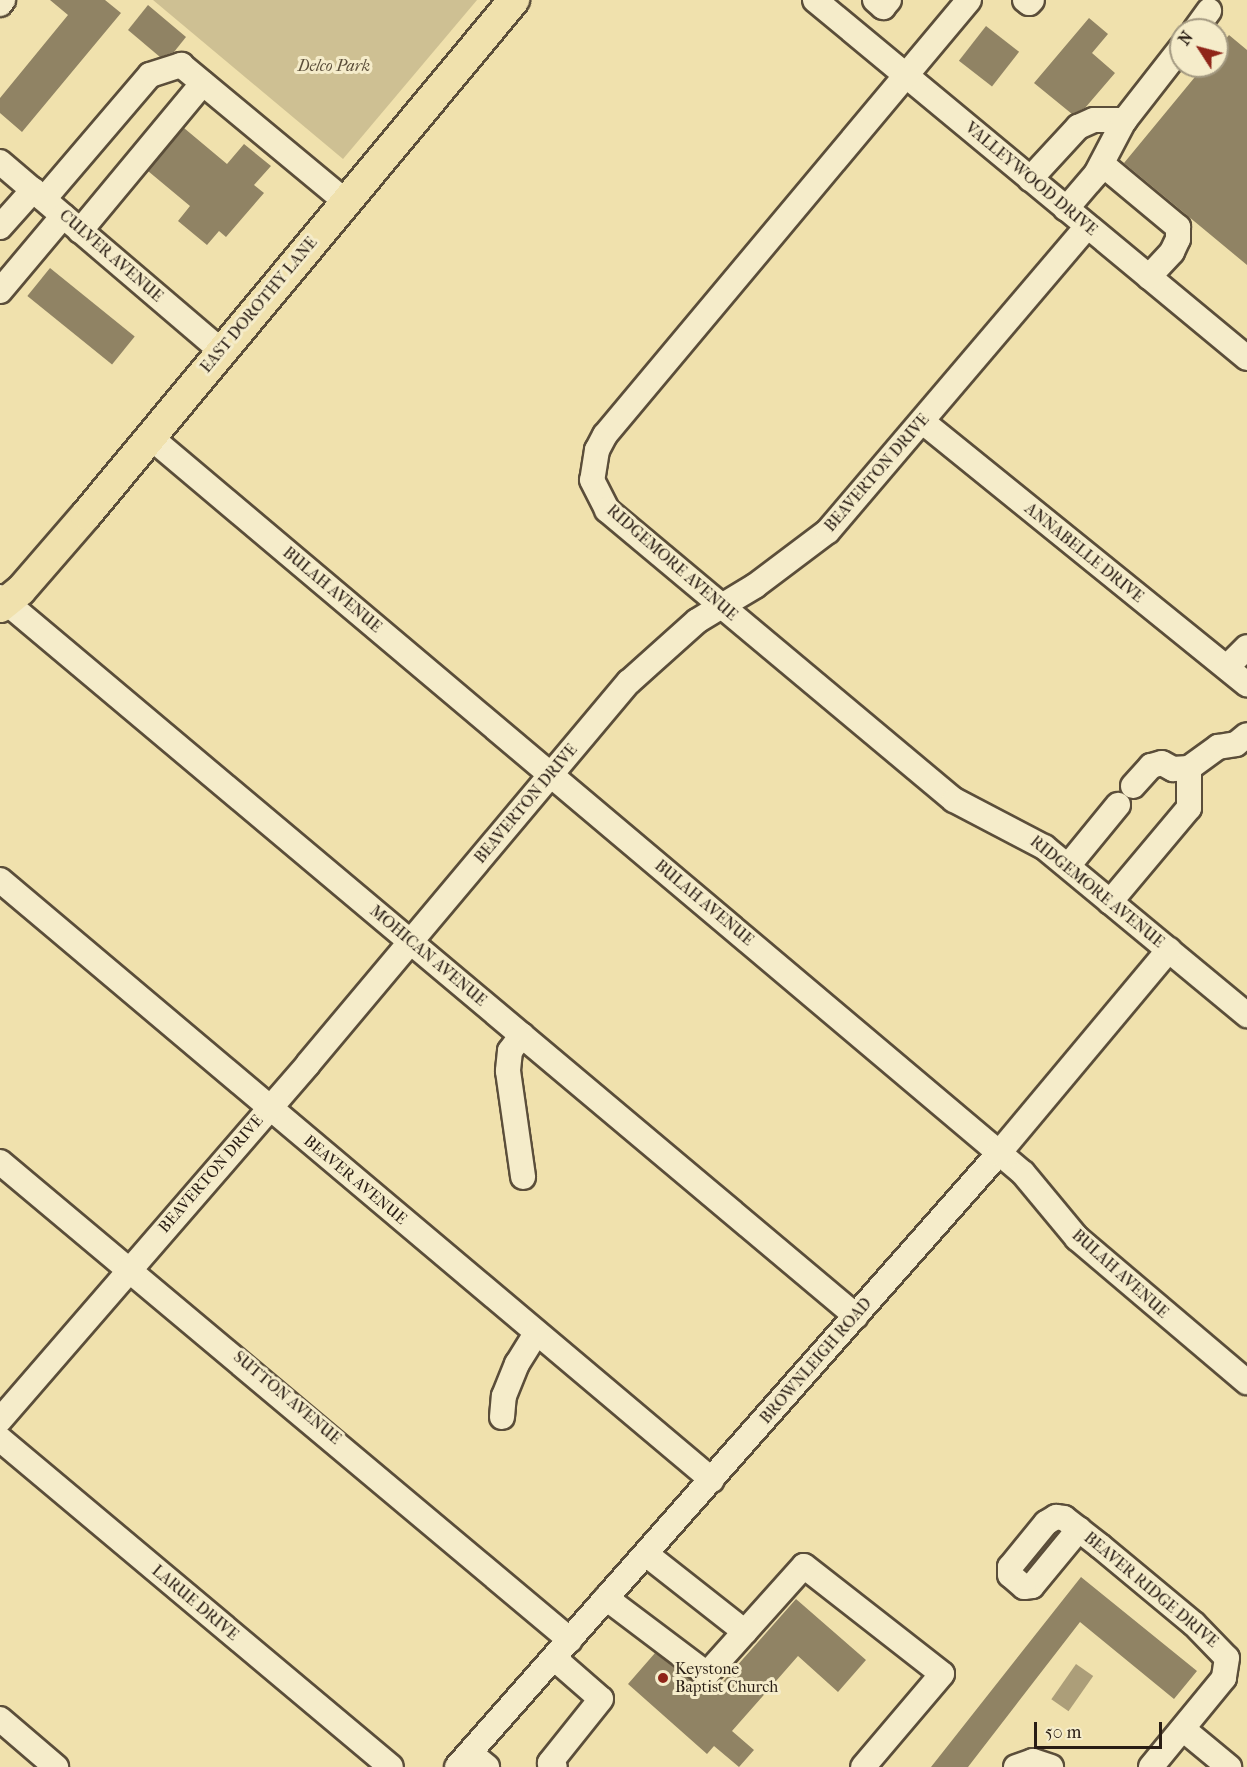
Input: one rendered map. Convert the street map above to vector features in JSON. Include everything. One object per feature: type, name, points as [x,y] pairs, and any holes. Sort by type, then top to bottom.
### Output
[{"type":"main road","name":"EAST DOROTHY LANE","points":[[2,602],[79,523],[149,436],[514,0]]},
{"type":"street","points":[[0,4],[3,0]]},
{"type":"street","points":[[875,0],[883,6],[889,0]]},
{"type":"street","name":"RIDGEMORE AVENUE","points":[[969,0],[605,435],[597,450],[592,480],[607,510],[719,606],[954,800],[978,815],[1024,834],[1068,866],[1247,1015]]},
{"type":"street","points":[[1025,0],[1029,3],[1032,0]]},
{"type":"street","name":"VALLEYWOOD DRIVE","points":[[821,2],[906,77],[1247,358]]},
{"type":"street","points":[[1204,18],[1209,11]]},
{"type":"street","points":[[1066,209],[1102,164],[1125,120],[1169,63]]},
{"type":"street","points":[[0,228],[38,195],[150,75],[181,65],[345,201]]},
{"type":"street","points":[[0,291],[72,223],[203,83]]},
{"type":"street","points":[[1030,179],[1078,127],[1094,120],[1125,120]]},
{"type":"street","name":"CULVER AVENUE","points":[[0,162],[221,351]]},
{"type":"street","points":[[1102,164],[1178,227],[1178,239],[1172,252],[1149,277]]},
{"type":"street","name":"BEAVERTON DRIVE","points":[[0,1419],[646,665],[719,606],[755,586],[828,531],[923,422],[1087,226]]},
{"type":"street","name":"ANNABELLE DRIVE","points":[[923,422],[1247,684]]},
{"type":"street","name":"BULAH AVENUE","points":[[149,436],[1023,1173],[1077,1238],[1117,1275],[1247,1382]]},
{"type":"street","name":"MOHICAN AVENUE","points":[[2,602],[856,1316]]},
{"type":"street","points":[[1227,667],[1247,648]]},
{"type":"street","points":[[1133,786],[1151,766],[1162,763],[1173,769],[1189,768],[1218,747],[1236,744],[1247,735]]},
{"type":"street","points":[[1110,902],[1189,808],[1189,768]]},
{"type":"street","points":[[1068,866],[1118,805]]},
{"type":"street","name":"BEAVER AVENUE","points":[[0,880],[712,1480]]},
{"type":"street","name":"BROWNLEIGH ROAD","points":[[471,1762],[554,1658],[999,1153],[1169,950]]},
{"type":"street","points":[[522,1035],[510,1051],[508,1071],[523,1177]]},
{"type":"street","name":"SUTTON AVENUE","points":[[0,1162],[128,1270],[167,1298],[570,1640]]},
{"type":"street","points":[[502,1417],[504,1396],[517,1364],[536,1334]]},
{"type":"street","name":"LARUE DRIVE","points":[[0,1439],[391,1767]]},
{"type":"street","name":"BEAVER RIDGE DRIVE","points":[[1079,1529],[1194,1624],[1221,1648],[1227,1658],[1224,1678],[1151,1767]]},
{"type":"street","points":[[646,1554],[746,1632]]},
{"type":"street","points":[[606,1598],[707,1674],[804,1566],[942,1674],[863,1767]]},
{"type":"street","points":[[554,1658],[601,1698],[550,1763],[555,1767]]},
{"type":"street","points":[[0,1719],[56,1767]]},
{"type":"street","points":[[1183,1729],[1229,1767]]},
{"type":"street","points":[[1016,1767],[1034,1761],[1051,1767]]},
{"type":"green space","name":"Delco Park","points":[[153,0],[477,0],[343,159]]},
{"type":"shaded area","points":[[1076,1664],[1093,1676],[1069,1711],[1051,1699]]},
{"type":"building","points":[[50,0],[105,0],[121,13],[22,132],[0,113],[0,98],[68,15]]},
{"type":"building","points":[[148,5],[186,37],[174,52],[160,57],[128,30]]},
{"type":"building","points":[[1089,18],[1108,34],[1092,53],[1115,73],[1085,108],[1072,114],[1034,83]]},
{"type":"building","points":[[986,26],[1019,52],[992,87],[959,61]]},
{"type":"building","points":[[1229,35],[1247,50],[1247,265],[1124,163],[1194,78],[1229,78]]},
{"type":"building","points":[[184,128],[227,164],[244,144],[271,166],[254,185],[264,193],[226,237],[219,231],[207,245],[178,221],[190,206],[148,171]]},
{"type":"building","points":[[50,268],[135,337],[112,365],[27,296]]},
{"type":"building","points":[[1081,1577],[1197,1671],[1174,1699],[1080,1622],[968,1767],[931,1767]]},
{"type":"building","name":"Keystone Baptist Church","points":[[796,1599],[866,1660],[838,1692],[798,1656],[732,1731],[754,1750],[739,1767],[714,1746],[707,1754],[628,1684],[655,1653],[712,1694]]},
{"type":"place","name":"Keystone Baptist Church","points":[[663,1678]]}]
